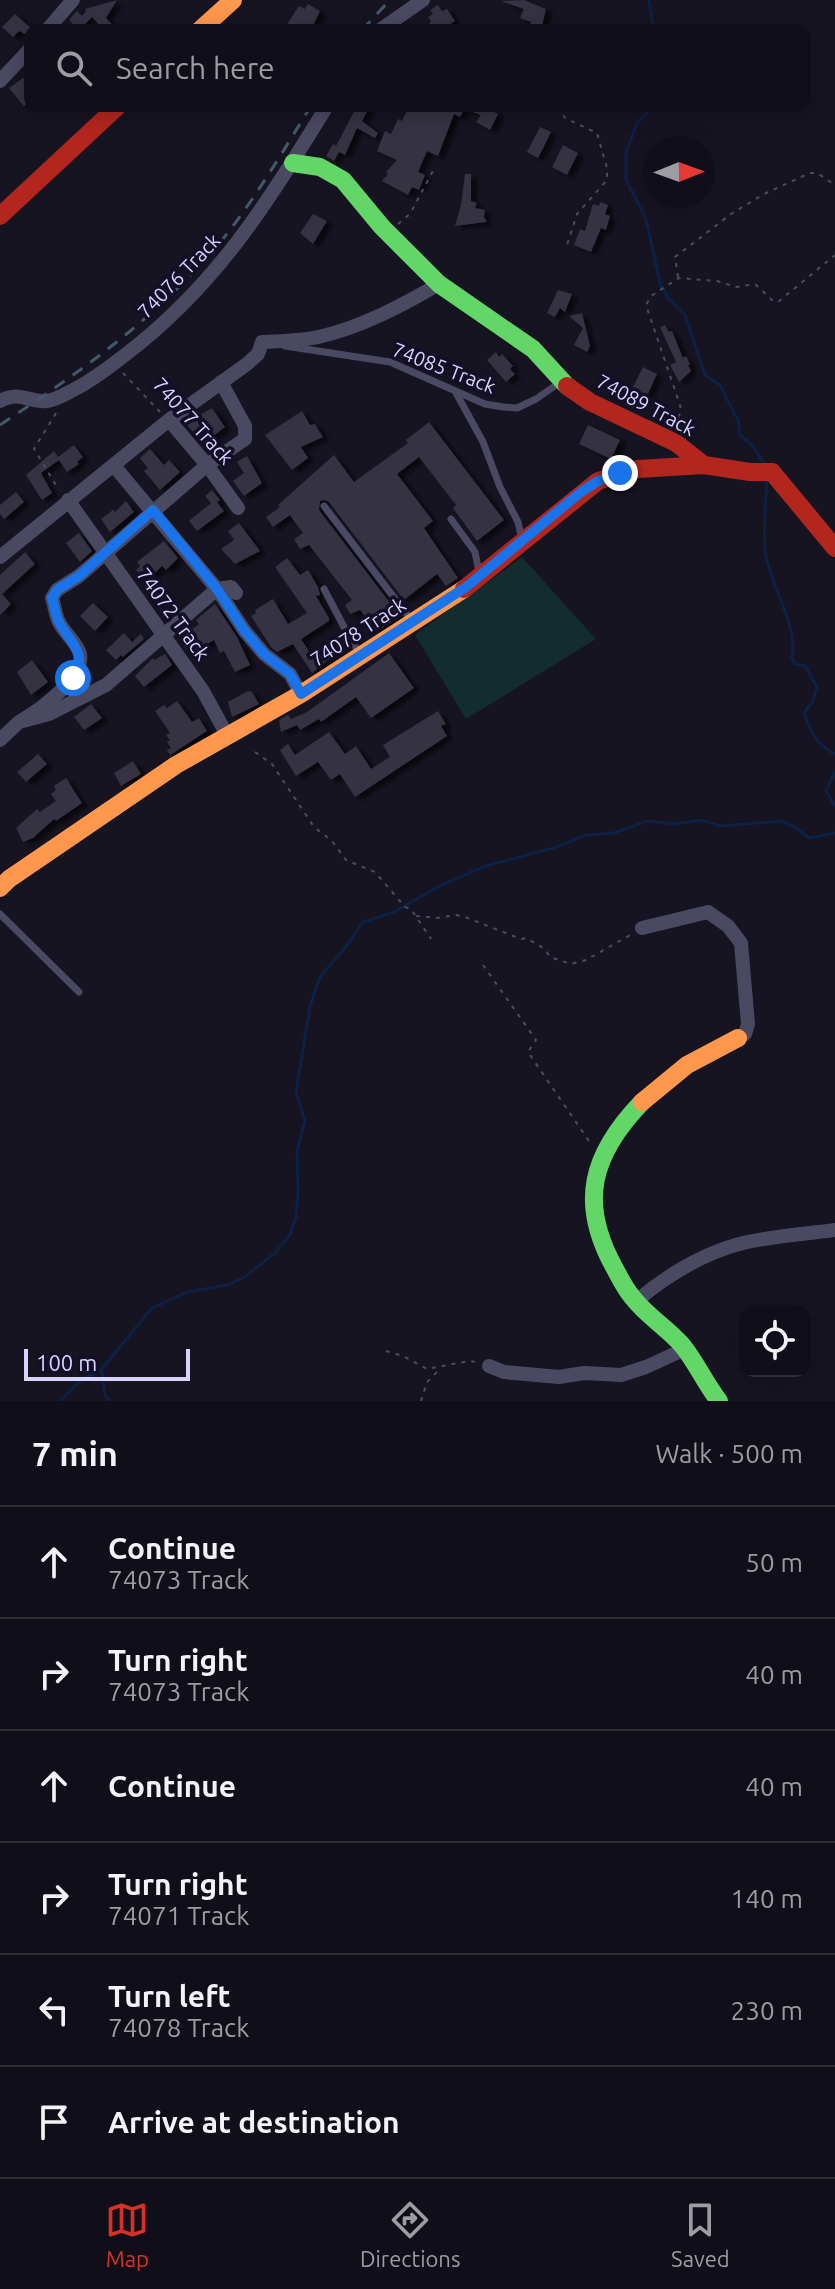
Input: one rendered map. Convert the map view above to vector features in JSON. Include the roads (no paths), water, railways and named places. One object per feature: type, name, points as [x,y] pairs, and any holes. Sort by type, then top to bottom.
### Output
[{"type":"street","points":[[52,24],[73,0]]},
{"type":"street","points":[[207,24],[233,0]]},
{"type":"street","points":[[389,24],[423,0]]},
{"type":"street","points":[[0,81],[24,55]]},
{"type":"street","points":[[0,216],[112,112]]},
{"type":"street","name":"74076 Track","points":[[3,399],[18,395],[45,401],[77,388],[166,321],[230,254],[293,163],[323,112]]},
{"type":"street","name":"74089 Track","points":[[293,163],[320,167],[343,180],[382,227],[439,284],[533,349],[561,382],[590,402],[676,443],[704,465],[772,472],[835,548]]},
{"type":"street","points":[[0,557],[68,500],[115,467],[169,420],[258,354],[262,342],[317,337],[345,329],[412,300],[439,284]]},
{"type":"street","points":[[0,740],[19,722],[38,711],[79,669],[80,653],[57,620],[52,598],[57,590],[79,576],[207,465],[245,439],[247,432],[221,382]]},
{"type":"street","name":"74077 Track","points":[[169,420],[238,508]]},
{"type":"street","name":"74078 Track","points":[[0,888],[176,765],[301,694],[414,622],[478,577],[598,481],[638,469],[704,465]]},
{"type":"street","points":[[115,467],[217,589],[264,654],[290,674],[301,694]]},
{"type":"street","name":"74072 Track","points":[[68,500],[164,633],[217,713],[227,735]]},
{"type":"street","points":[[19,722],[49,714],[106,685],[217,589],[231,587],[236,593]]},
{"type":"street","points":[[642,928],[708,912],[728,926],[741,943],[748,1024],[745,1034],[714,1047],[670,1076],[633,1111],[613,1135],[601,1158],[594,1195],[596,1229],[605,1252],[635,1302],[685,1349],[719,1401]]},
{"type":"street","points":[[635,1302],[680,1269],[728,1248],[769,1238],[835,1230]]},
{"type":"street","points":[[489,1366],[504,1372],[559,1377],[584,1373],[621,1375],[685,1349]]},
{"type":"lane","name":"74085 Track","points":[[262,342],[390,362],[485,404],[517,408],[561,382]]},
{"type":"lane","points":[[454,390],[483,442],[500,487],[518,522],[522,542]]},
{"type":"lane","points":[[324,506],[414,622]]},
{"type":"lane","points":[[451,519],[475,552],[478,577]]},
{"type":"lane","points":[[324,589],[352,642],[363,656]]},
{"type":"lane","points":[[0,914],[79,992]]},
{"type":"waterway","points":[[649,0],[653,24]]},
{"type":"waterway","points":[[648,112],[637,123],[626,152],[626,180],[646,219],[660,283],[668,298],[685,315],[705,375],[720,385],[738,420],[740,435],[753,446],[765,465]]},
{"type":"waterway","points":[[767,480],[764,532],[767,562],[791,632],[792,659],[795,664],[805,666],[817,687],[813,701],[804,713],[815,738],[835,754]]},
{"type":"waterway","points":[[835,771],[826,791],[835,806]]},
{"type":"waterway","points":[[60,1401],[80,1381],[101,1370],[152,1308],[187,1292],[227,1285],[243,1278],[275,1253],[290,1235],[296,1217],[297,1151],[305,1121],[296,1092],[310,1006],[320,977],[363,922],[394,912],[441,885],[486,866],[557,847],[586,835],[614,833],[648,821],[674,824],[702,820],[720,826],[781,821],[809,838],[835,833]]},
{"type":"waterway","points":[[102,1371],[105,1395],[110,1401]]},
{"type":"railway","points":[[368,24],[390,0]]},
{"type":"railway","points":[[0,425],[107,350],[181,285],[234,225],[307,112]]}]
